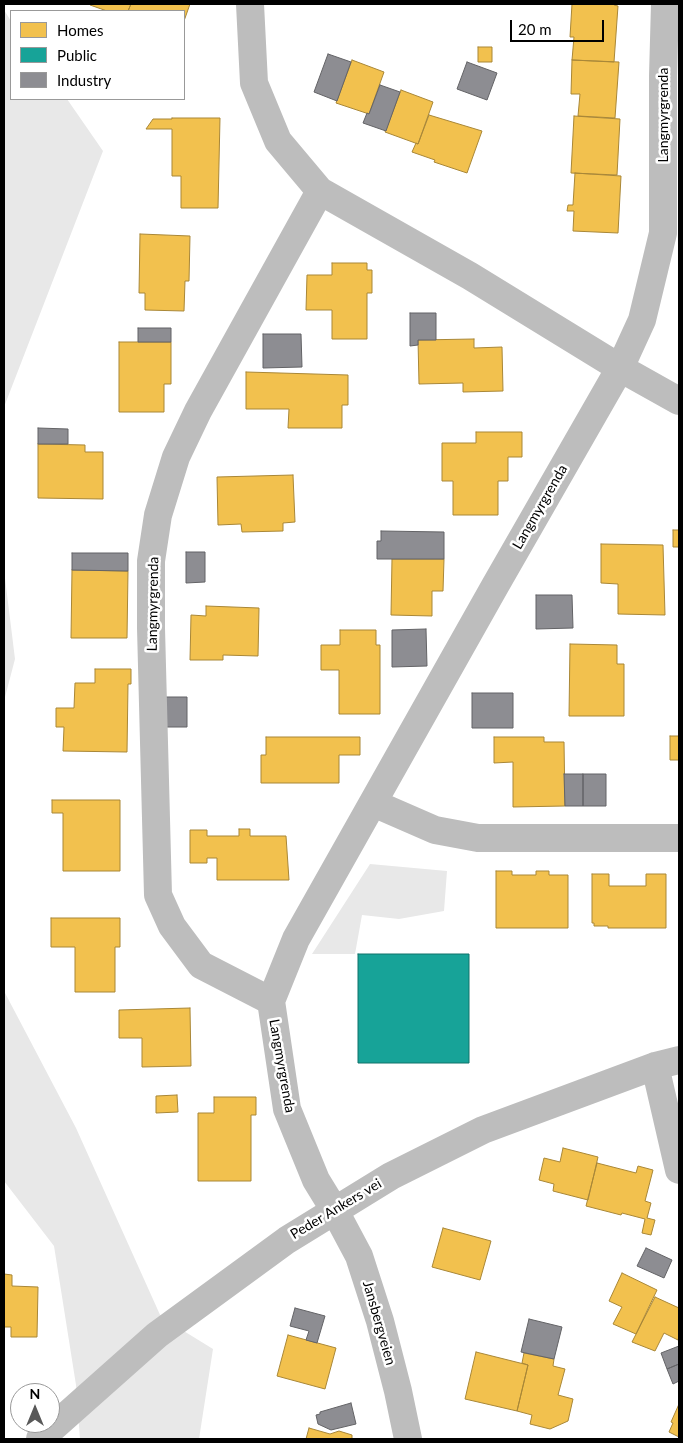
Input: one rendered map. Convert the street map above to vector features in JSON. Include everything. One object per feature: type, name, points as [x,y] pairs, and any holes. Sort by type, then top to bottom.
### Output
[{"type":"street","points":[[250,4],[254,83],[278,141],[320,190],[470,276],[620,368],[679,401]]},
{"type":"street","name":"Langmyrgrenda","points":[[335,1211],[316,1180],[287,1109],[271,1001],[296,939],[620,368],[642,320],[663,233],[665,4]]},
{"type":"street","name":"Langmyrgrenda","points":[[271,1001],[201,965],[172,926],[158,895],[151,561],[158,515],[176,457],[198,411],[320,190]]},
{"type":"street","points":[[373,803],[435,830],[478,838],[679,838]]},
{"type":"street","points":[[667,1063],[679,1170]]},
{"type":"street","name":"Peder Ankers vei","points":[[40,1439],[157,1335],[287,1240],[391,1176],[484,1130],[667,1063]]},
{"type":"street","name":"Jansbergveien","points":[[335,1211],[359,1256],[380,1321],[408,1439]]},
{"type":"shaded area","points":[[4,10],[10,19],[10,100],[68,100],[103,151],[4,407]]},
{"type":"shaded area","points":[[4,570],[15,659],[4,701]]},
{"type":"shaded area","points":[[370,864],[447,871],[444,911],[399,919],[362,915],[355,954],[312,954]]},
{"type":"shaded area","points":[[4,991],[76,1128],[161,1317],[213,1349],[199,1439],[80,1439],[76,1385],[54,1246],[4,1181]]},
{"type":"building: Homes","points":[[131,4],[128,10],[104,10],[90,5]]},
{"type":"building: Homes","points":[[131,4],[190,4],[185,18],[185,10],[128,10]]},
{"type":"building: Homes","points":[[572,4],[614,4],[618,6],[614,62],[572,60],[574,37],[570,37]]},
{"type":"building: Homes","points":[[478,47],[492,47],[492,62],[478,62]]},
{"type":"building: Homes","points":[[352,60],[384,72],[369,114],[336,103]]},
{"type":"building: Homes","points":[[572,60],[619,62],[615,118],[578,116],[580,94],[571,94]]},
{"type":"building: Homes","points":[[401,90],[433,102],[418,144],[385,132]]},
{"type":"building: Homes","points":[[429,115],[482,131],[467,173],[412,152],[416,143],[418,144]]},
{"type":"building: Homes","points":[[574,116],[620,119],[617,175],[571,173]]},
{"type":"building: Homes","points":[[220,118],[218,208],[181,208],[181,176],[172,176],[172,129],[146,129],[153,119]]},
{"type":"building: Homes","points":[[575,173],[621,176],[618,233],[573,231],[574,211],[567,211],[568,205],[573,205]]},
{"type":"building: Homes","points":[[140,234],[190,236],[189,281],[185,281],[184,311],[145,310],[145,293],[139,293]]},
{"type":"building: Homes","points":[[332,263],[367,263],[367,270],[372,270],[372,293],[367,293],[367,339],[332,339],[332,310],[306,310],[307,275],[332,275]]},
{"type":"building: Homes","points":[[474,339],[474,348],[502,347],[503,391],[463,392],[463,383],[419,384],[418,340]]},
{"type":"building: Homes","points":[[119,342],[171,342],[171,384],[164,384],[164,412],[119,412]]},
{"type":"building: Homes","points":[[246,372],[348,375],[348,405],[342,405],[342,428],[288,428],[289,409],[246,409]]},
{"type":"building: Homes","points":[[476,432],[522,432],[522,457],[508,457],[508,481],[498,481],[498,515],[453,515],[453,481],[442,481],[442,443],[476,443]]},
{"type":"building: Homes","points":[[38,444],[85,445],[85,452],[103,452],[103,499],[38,498]]},
{"type":"building: Homes","points":[[293,475],[295,522],[283,523],[283,531],[242,532],[241,524],[218,525],[217,477]]},
{"type":"building: Homes","points":[[673,530],[679,530],[679,547],[673,547]]},
{"type":"building: Homes","points":[[601,544],[663,545],[665,615],[618,614],[618,584],[601,583]]},
{"type":"building: Homes","points":[[392,559],[444,559],[443,591],[432,591],[432,616],[391,615]]},
{"type":"building: Homes","points":[[72,570],[128,571],[127,638],[71,638]]},
{"type":"building: Homes","points":[[206,606],[259,608],[258,656],[223,655],[223,660],[190,660],[191,615],[206,616]]},
{"type":"building: Homes","points":[[340,630],[376,630],[376,645],[380,645],[380,714],[339,714],[339,670],[321,670],[321,645],[340,645]]},
{"type":"building: Homes","points":[[570,644],[617,645],[617,664],[624,664],[624,716],[569,716]]},
{"type":"building: Homes","points":[[95,669],[131,669],[131,684],[128,684],[127,752],[63,751],[64,727],[56,727],[56,708],[74,708],[75,683],[95,683]]},
{"type":"building: Homes","points":[[670,736],[679,736],[679,760],[670,760]]},
{"type":"building: Homes","points":[[266,737],[360,737],[360,755],[339,755],[339,783],[261,783],[261,755],[266,755]]},
{"type":"building: Homes","points":[[494,737],[544,737],[544,742],[564,742],[565,806],[513,807],[513,762],[494,763]]},
{"type":"building: Homes","points":[[52,800],[120,800],[120,871],[63,871],[63,813],[52,813]]},
{"type":"building: Homes","points":[[239,829],[250,829],[250,836],[286,836],[289,880],[217,880],[217,858],[207,858],[207,863],[190,863],[190,830],[207,830],[207,836],[239,836]]},
{"type":"building: Homes","points":[[496,871],[512,871],[512,875],[536,875],[536,871],[549,871],[549,875],[568,875],[568,928],[496,928]]},
{"type":"building: Homes","points":[[592,874],[609,874],[609,886],[646,886],[646,874],[666,874],[666,928],[608,928],[608,926],[594,926],[594,923],[592,923]]},
{"type":"building: Homes","points":[[51,918],[120,918],[120,947],[115,947],[115,992],[75,992],[75,947],[51,947]]},
{"type":"building: Homes","points":[[190,1008],[191,1066],[142,1067],[142,1038],[119,1038],[119,1010]]},
{"type":"building: Homes","points":[[177,1095],[178,1112],[156,1113],[156,1096]]},
{"type":"building: Homes","points":[[214,1097],[256,1097],[256,1115],[251,1115],[251,1181],[198,1181],[198,1113],[214,1113]]},
{"type":"building: Homes","points":[[563,1148],[598,1157],[588,1200],[553,1191],[554,1184],[539,1180],[544,1158],[560,1162]]},
{"type":"building: Homes","points":[[597,1163],[636,1173],[638,1166],[653,1170],[645,1201],[651,1203],[647,1218],[655,1220],[651,1235],[642,1233],[645,1219],[586,1206]]},
{"type":"building: Homes","points":[[443,1228],[491,1241],[480,1280],[432,1267]]},
{"type":"building: Homes","points":[[622,1273],[657,1290],[636,1334],[613,1324],[622,1307],[609,1301]]},
{"type":"building: Homes","points":[[4,1274],[12,1275],[12,1286],[38,1287],[37,1337],[11,1337],[11,1327],[4,1327]]},
{"type":"building: Homes","points":[[655,1297],[679,1308],[679,1336],[678,1340],[664,1333],[655,1351],[632,1342]]},
{"type":"building: Homes","points":[[288,1335],[336,1348],[325,1389],[277,1376]]},
{"type":"building: Homes","points":[[476,1352],[528,1365],[517,1411],[465,1399]]},
{"type":"building: Homes","points":[[524,1353],[554,1359],[553,1366],[565,1369],[558,1395],[573,1399],[568,1421],[550,1429],[530,1424],[532,1415],[517,1411],[528,1365],[522,1363]]},
{"type":"building: Homes","points":[[679,1404],[679,1437],[669,1432]]},
{"type":"building: Homes","points":[[309,1428],[330,1434],[339,1431],[352,1435],[352,1439],[306,1439]]},
{"type":"building: Public","points":[[358,954],[469,954],[469,1063],[358,1063]]},
{"type":"building: Industry","points":[[328,54],[351,62],[337,101],[314,92]]},
{"type":"building: Industry","points":[[467,62],[497,73],[487,100],[457,89]]},
{"type":"building: Industry","points":[[380,85],[400,92],[386,131],[363,123],[367,113],[369,114]]},
{"type":"building: Industry","points":[[410,313],[436,313],[436,340],[418,340],[418,345],[410,346]]},
{"type":"building: Industry","points":[[138,328],[171,328],[171,342],[138,342]]},
{"type":"building: Industry","points":[[263,334],[301,334],[302,367],[263,368]]},
{"type":"building: Industry","points":[[38,428],[68,429],[68,444],[38,444]]},
{"type":"building: Industry","points":[[381,531],[444,532],[444,559],[377,559],[377,541],[381,541]]},
{"type":"building: Industry","points":[[186,552],[205,552],[205,582],[186,583]]},
{"type":"building: Industry","points":[[72,553],[128,553],[128,571],[72,570]]},
{"type":"building: Industry","points":[[536,595],[572,595],[573,628],[536,629]]},
{"type":"building: Industry","points":[[426,629],[427,666],[392,667],[392,630]]},
{"type":"building: Industry","points":[[472,693],[513,693],[513,728],[472,728]]},
{"type":"building: Industry","points":[[165,697],[187,697],[187,727],[166,727]]},
{"type":"building: Industry","points":[[564,774],[583,774],[583,806],[565,806]]},
{"type":"building: Industry","points":[[583,774],[606,774],[606,806],[583,806]]},
{"type":"building: Industry","points":[[646,1248],[672,1260],[664,1278],[637,1266]]},
{"type":"building: Industry","points":[[295,1308],[325,1316],[317,1343],[306,1340],[309,1331],[290,1326]]},
{"type":"building: Industry","points":[[529,1319],[562,1327],[554,1359],[521,1352]]},
{"type":"building: Industry","points":[[679,1346],[679,1364],[667,1369],[661,1353]]},
{"type":"building: Industry","points":[[679,1364],[679,1381],[673,1384],[667,1369]]},
{"type":"building: Industry","points":[[351,1403],[356,1424],[331,1430],[318,1424],[316,1415],[320,1414],[320,1412]]}]
